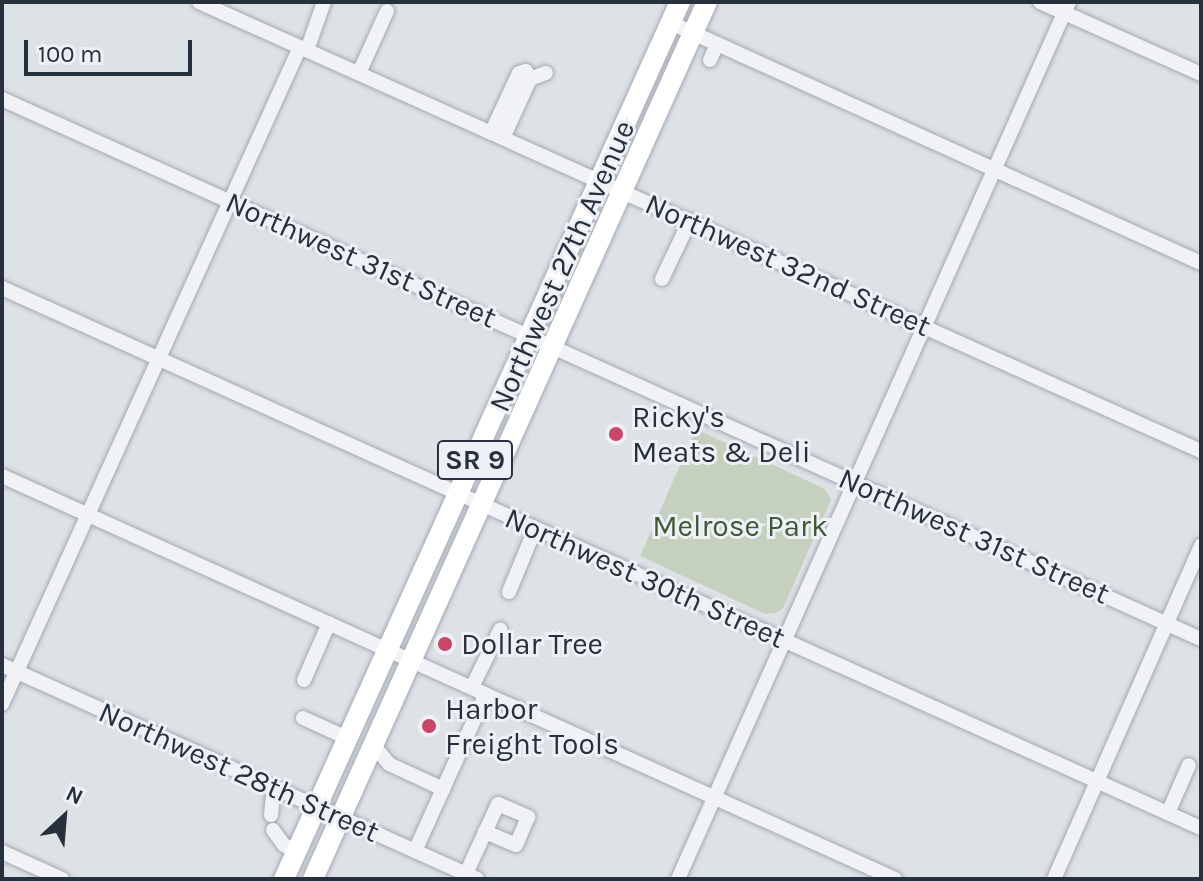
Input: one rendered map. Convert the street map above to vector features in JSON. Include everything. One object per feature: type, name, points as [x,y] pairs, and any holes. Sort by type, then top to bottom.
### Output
[{"type":"highway","name":"Northwest 27th Avenue","points":[[284,879],[680,2]]},
{"type":"highway","name":"Northwest 27th Avenue","points":[[313,879],[707,2]]},
{"type":"street","name":"Northwest 32nd Street","points":[[199,2],[1201,451]]},
{"type":"street","points":[[2,704],[230,201],[324,2]]},
{"type":"street","points":[[1040,2],[1067,8],[1201,74]]},
{"type":"street","points":[[678,879],[1067,8]]},
{"type":"street","points":[[359,73],[387,11]]},
{"type":"street","points":[[671,23],[1201,263]]},
{"type":"street","points":[[710,60],[717,44]]},
{"type":"street","points":[[497,135],[530,79],[546,73]]},
{"type":"street","name":"Northwest 31st Street","points":[[2,99],[1201,639]]},
{"type":"street","points":[[662,279],[690,220]]},
{"type":"street","name":"Northwest 30th Street","points":[[2,288],[1201,828]]},
{"type":"street","points":[[2,476],[895,879]]},
{"type":"street","points":[[509,592],[535,529]]},
{"type":"street","points":[[1054,879],[1201,545]]},
{"type":"street","points":[[304,680],[329,623]]},
{"type":"street","points":[[415,851],[443,789],[500,630]]},
{"type":"street","name":"Northwest 28th Street","points":[[2,665],[471,877]]},
{"type":"street","points":[[303,718],[349,739]]},
{"type":"street","points":[[374,746],[389,764],[443,789]]},
{"type":"street","points":[[1168,813],[1189,765]]},
{"type":"street","points":[[274,788],[272,823],[284,845],[297,852]]},
{"type":"street","points":[[471,877],[485,832]]},
{"type":"street","points":[[2,852],[62,879]]},
{"type":"green space","name":"Melrose Park","points":[[696,429],[825,489],[831,500],[783,608],[776,613],[765,614],[640,556]]},
{"type":"place","name":"Ricky's Meats & Deli","points":[[616,434]]},
{"type":"place","name":"Dollar Tree","points":[[445,644]]},
{"type":"place","name":"Harbor Freight Tools","points":[[429,726]]}]
